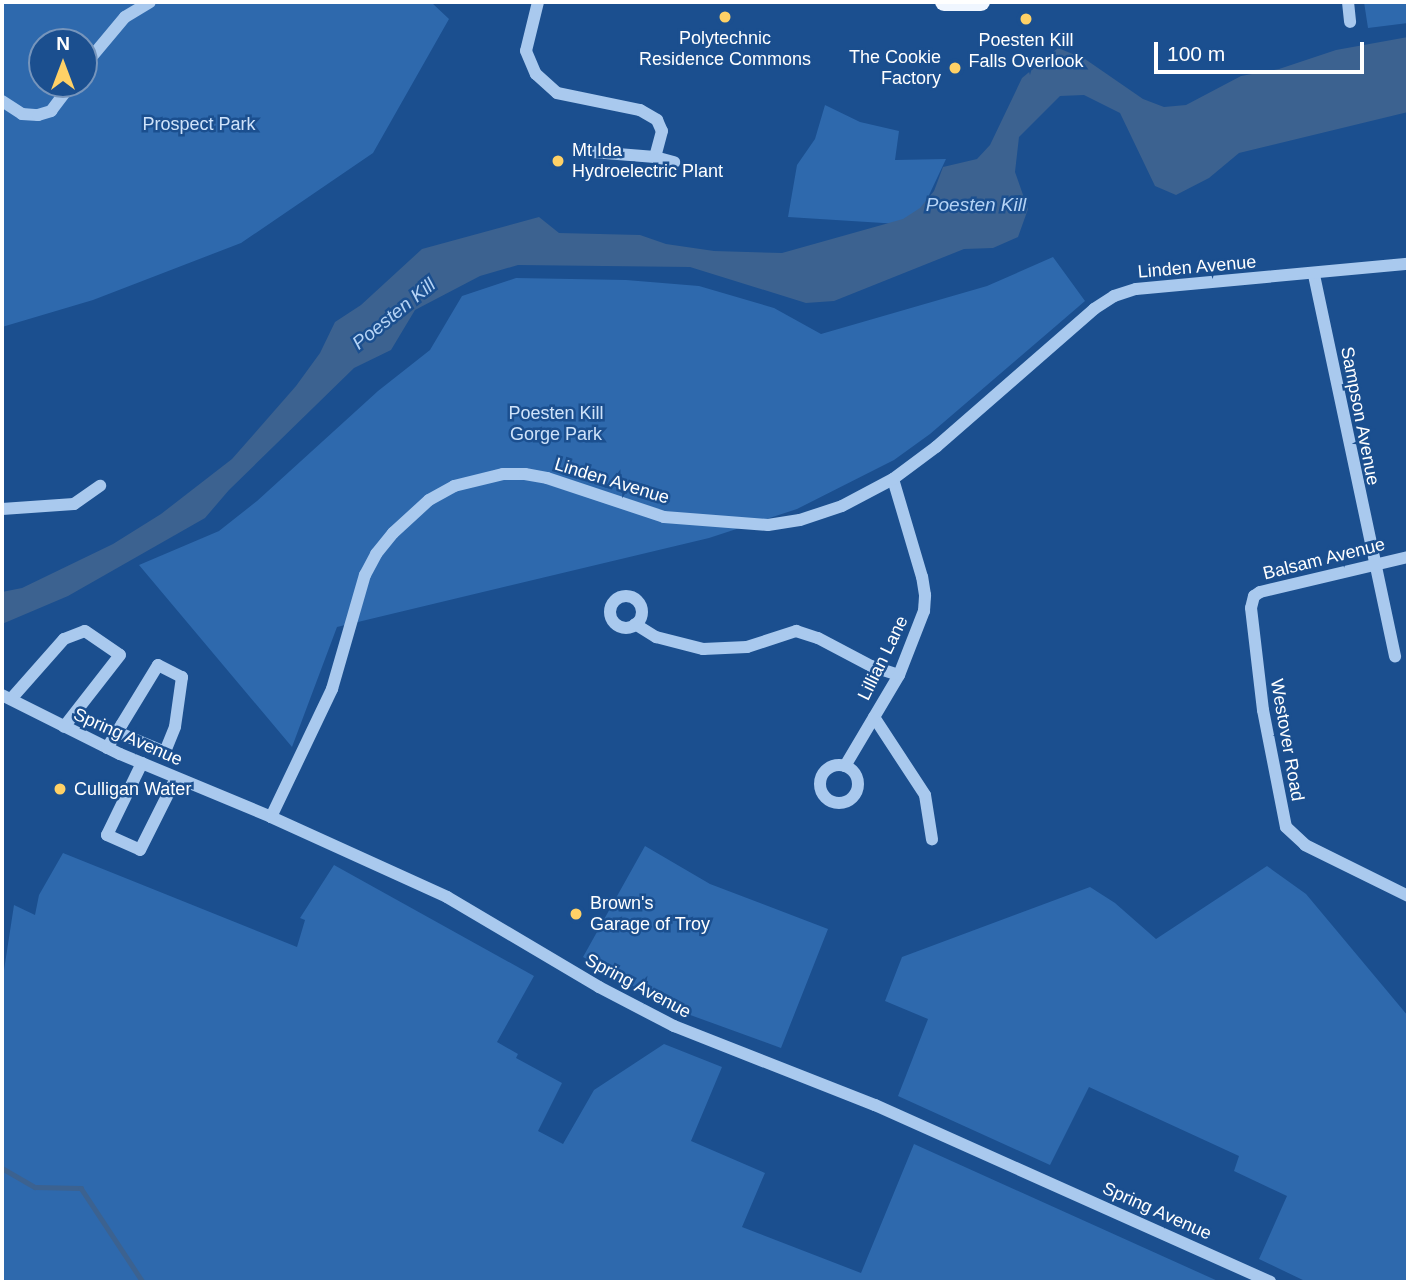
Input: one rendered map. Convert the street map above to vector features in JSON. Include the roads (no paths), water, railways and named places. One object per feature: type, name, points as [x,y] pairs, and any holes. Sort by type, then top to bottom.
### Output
[{"type":"main road","points":[[944,2],[981,2]]},
{"type":"street","points":[[98,49],[125,17],[150,2]]},
{"type":"street","points":[[538,2],[526,51],[536,74],[557,93],[640,110],[657,120],[662,131],[654,158]]},
{"type":"street","points":[[1348,2],[1350,22]]},
{"type":"street","points":[[2,101],[22,114],[38,115],[51,111],[61,98]]},
{"type":"street","points":[[580,151],[674,162]]},
{"type":"street","name":"Linden Avenue","points":[[271,817],[332,689],[370,565],[393,533],[429,500],[454,486],[503,474],[525,474],[547,478],[664,517],[768,525],[842,506],[893,479],[936,447],[1094,309],[1114,296],[1136,289],[1314,275],[1408,264]]},
{"type":"street","name":"Sampson Avenue","points":[[1314,275],[1372,564],[1395,657]]},
{"type":"street","name":"Lillian Lane","points":[[845,766],[899,675],[918,629],[925,595],[893,479]]},
{"type":"street","points":[[2,509],[74,504],[100,486]]},
{"type":"street","name":"Balsam Avenue","points":[[1253,601],[1260,592],[1408,557]]},
{"type":"street","name":"Westover Road","points":[[1253,601],[1252,630],[1263,710],[1286,827],[1305,845],[1408,896]]},
{"type":"street","points":[[635,624],[656,637],[703,649],[747,647],[796,631],[818,638],[870,666],[899,675]]},
{"type":"street","points":[[6,697],[64,639],[85,631],[120,655],[64,727]]},
{"type":"street","points":[[107,748],[158,665],[182,677],[175,727],[158,770]]},
{"type":"street","name":"Spring Avenue","points":[[6,697],[107,748],[271,817],[447,897],[599,987],[674,1027],[875,1105],[1270,1282]]},
{"type":"street","points":[[874,717],[926,795],[932,839]]},
{"type":"street","points":[[117,732],[165,752]]},
{"type":"street","points":[[142,763],[107,835],[141,850],[176,778]]},
{"type":"water","name":"Poesten Kill","points":[[1408,37],[1408,112],[1239,153],[1209,178],[1176,195],[1155,186],[1120,113],[1084,95],[1060,96],[1019,137],[1015,172],[1028,209],[1018,237],[993,248],[964,249],[834,301],[806,303],[690,267],[518,265],[480,276],[415,310],[391,350],[354,368],[229,490],[205,518],[68,596],[2,624],[2,592],[22,588],[113,544],[161,514],[232,459],[296,386],[320,353],[335,322],[361,305],[422,249],[539,217],[559,233],[640,235],[666,244],[714,251],[782,253],[903,219],[920,208],[934,191],[943,167],[977,159],[990,145],[1022,78],[1058,48],[1085,59],[1143,99],[1164,107],[1186,105],[1241,76],[1279,69],[1336,50]]},
{"type":"waterway","points":[[2,1168],[35,1187],[81,1188],[143,1282]]},
{"type":"place","name":"Polytechnic Residence Commons","points":[[725,17]]},
{"type":"place","name":"Poesten Kill Falls Overlook","points":[[1026,19]]},
{"type":"place","name":"The Cookie Factory","points":[[955,68]]},
{"type":"place","name":"Mt Ida Hydroelectric Plant","points":[[558,161]]},
{"type":"place","name":"Culligan Water","points":[[60,789]]},
{"type":"place","name":"Brown's Garage of Troy","points":[[576,914]]},
{"type":"park label","name":"Prospect Park","points":[[199,124]]},
{"type":"park label","name":"Poesten Kill Gorge Park","points":[[556,424]]}]
